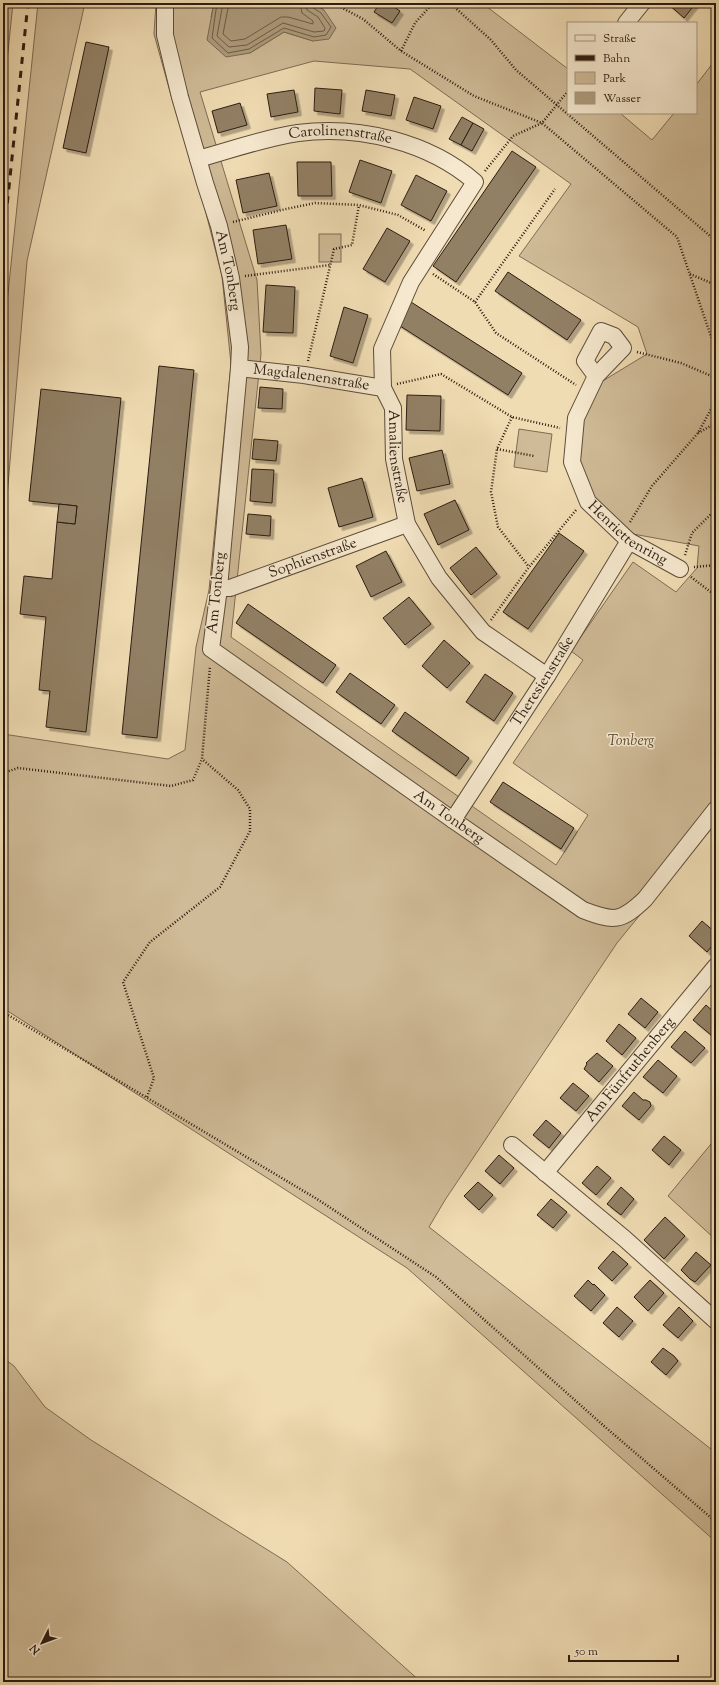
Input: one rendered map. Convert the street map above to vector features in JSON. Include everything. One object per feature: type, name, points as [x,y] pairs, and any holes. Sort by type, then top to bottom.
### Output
[{"type":"street","name":"Am Tonberg","points":[[165,3],[165,35],[180,97],[219,226],[231,278],[240,347],[219,588],[211,649],[453,820],[584,910],[601,917],[619,919],[633,911],[645,899],[716,808]]},
{"type":"street","points":[[627,22],[642,3]]},
{"type":"street","name":"Carolinenstraße","points":[[198,159],[254,143],[298,133],[340,132],[376,136],[420,148],[461,170],[475,182]]},
{"type":"street","name":"Amalienstraße","points":[[475,182],[412,282],[382,349],[383,388],[393,408],[394,458],[407,524],[439,578],[483,632],[547,676]]},
{"type":"street","points":[[596,376],[585,361],[601,330],[614,336],[623,348]]},
{"type":"street","name":"Henriettenring","points":[[623,348],[596,376],[576,418],[572,462],[588,502],[626,537],[680,569]]},
{"type":"street","name":"Magdalenenstraße","points":[[239,368],[304,375],[383,388]]},
{"type":"street","name":"Sophienstraße","points":[[219,588],[230,588],[407,524]]},
{"type":"street","name":"Theresienstraße","points":[[453,820],[547,676],[626,537]]},
{"type":"street","name":"Am Fünfruthenberg","points":[[545,1173],[716,966]]},
{"type":"street","points":[[512,1145],[625,1239],[716,1321]]},
{"type":"path","points":[[334,3],[363,19],[401,51],[474,96],[542,123],[677,237],[716,351]]},
{"type":"path","points":[[401,51],[415,23],[433,3]]},
{"type":"path","points":[[450,3],[491,40],[516,70],[716,241]]},
{"type":"path","points":[[475,182],[513,136],[542,123],[567,92]]},
{"type":"path","points":[[475,302],[555,189]]},
{"type":"path","points":[[219,226],[315,203],[359,205],[398,216],[439,238]]},
{"type":"path","points":[[304,375],[334,249],[352,245],[359,205]]},
{"type":"path","points":[[231,278],[330,265]]},
{"type":"path","points":[[421,266],[475,302],[496,333],[588,393]]},
{"type":"path","points":[[690,274],[716,285]]},
{"type":"path","points":[[623,348],[681,363],[716,378]]},
{"type":"path","points":[[383,388],[440,374],[512,417],[575,431]]},
{"type":"path","points":[[626,537],[652,486],[698,433],[716,400]]},
{"type":"path","points":[[512,417],[497,449],[491,492],[498,527],[529,567]]},
{"type":"path","points":[[698,433],[716,423]]},
{"type":"path","points":[[497,449],[534,456]]},
{"type":"path","points":[[483,632],[529,567],[573,512],[588,502]]},
{"type":"path","points":[[680,569],[692,533],[716,509]]},
{"type":"path","points":[[680,569],[716,565]]},
{"type":"path","points":[[680,569],[716,596]]},
{"type":"path","points":[[3,773],[18,768],[171,786],[193,780],[202,759],[211,649]]},
{"type":"path","points":[[147,1097],[154,1078],[123,982],[150,942],[220,887],[250,831],[250,809],[238,790],[202,759]]},
{"type":"path","points":[[3,1012],[317,1199],[436,1277],[604,1426],[716,1522]]},
{"type":"green space","points":[[3,3],[13,3],[3,100]]},
{"type":"green space","points":[[38,3],[85,3],[27,261],[3,544],[3,342]]},
{"type":"green space","name":"Tonberg","points":[[156,3],[214,3],[211,17],[250,53],[284,32],[313,41],[324,10],[312,3],[482,3],[567,68],[567,114],[621,114],[652,140],[673,114],[697,114],[697,84],[716,59],[716,438],[713,443],[716,453],[716,822],[617,943],[445,1200],[429,1227],[716,1453],[716,1542],[407,1268],[3,1008],[3,734],[168,759],[185,750],[196,647],[209,590],[231,364],[222,276],[194,166],[172,99],[154,34]],"holes":[[[314,61],[410,69],[571,184],[519,256],[638,327],[647,354],[601,382],[583,418],[580,461],[593,498],[633,534],[699,546],[697,568],[676,592],[633,562],[571,651],[583,660],[513,763],[588,815],[556,865],[231,637],[261,354],[257,280],[200,92]]]},
{"type":"green space","points":[[319,234],[341,234],[341,262],[319,262]]},
{"type":"green space","points":[[519,429],[552,434],[547,472],[514,467]]},
{"type":"green space","points":[[716,1138],[716,1240],[668,1196]]},
{"type":"green space","points":[[3,1358],[14,1366],[45,1407],[91,1440],[287,1562],[421,1682],[3,1682]]},
{"type":"water","points":[[214,3],[312,3],[324,10],[336,28],[329,39],[313,41],[284,32],[250,53],[226,57],[207,40]]},
{"type":"building","points":[[380,3],[388,3],[400,11],[392,23],[374,12]]},
{"type":"building","points":[[667,3],[696,3],[684,18]]},
{"type":"building","points":[[86,42],[109,47],[86,153],[63,148]]},
{"type":"building","points":[[315,88],[342,90],[340,114],[314,111]]},
{"type":"building","points":[[294,90],[298,112],[271,117],[267,94]]},
{"type":"building","points":[[366,90],[395,95],[391,116],[362,111]]},
{"type":"building","points":[[414,97],[441,106],[433,129],[406,120]]},
{"type":"building","points":[[240,103],[247,125],[218,133],[212,111]]},
{"type":"building","points":[[462,117],[473,123],[461,145],[449,139]]},
{"type":"building","points":[[473,123],[484,129],[472,151],[461,145]]},
{"type":"building","points":[[512,151],[536,167],[456,282],[433,266]]},
{"type":"building","points":[[360,160],[392,171],[381,203],[349,192]]},
{"type":"building","points":[[297,162],[331,162],[332,196],[298,196]]},
{"type":"building","points":[[269,173],[277,206],[243,213],[236,180]]},
{"type":"building","points":[[416,175],[447,191],[431,221],[401,205]]},
{"type":"building","points":[[286,225],[292,259],[258,264],[253,230]]},
{"type":"building","points":[[387,228],[410,241],[385,282],[363,269]]},
{"type":"building","points":[[508,272],[581,320],[567,340],[495,291]]},
{"type":"building","points":[[266,285],[295,287],[293,333],[263,332]]},
{"type":"building","points":[[411,302],[522,373],[508,395],[397,324]]},
{"type":"building","points":[[344,307],[368,315],[353,363],[330,356]]},
{"type":"building","points":[[159,366],[194,370],[157,738],[122,734]]},
{"type":"building","points":[[260,387],[283,389],[282,409],[258,408]]},
{"type":"building","points":[[41,389],[121,398],[86,732],[46,727],[50,691],[39,690],[46,617],[20,614],[24,576],[52,579],[57,522],[75,524],[77,506],[29,501]]},
{"type":"building","points":[[407,395],[441,396],[440,431],[406,430]]},
{"type":"building","points":[[254,439],[278,441],[276,461],[252,459]]},
{"type":"building","points":[[442,450],[450,484],[417,491],[409,458]]},
{"type":"building","points":[[252,469],[274,470],[272,503],[250,501]]},
{"type":"building","points":[[362,478],[373,517],[339,527],[328,488]]},
{"type":"building","points":[[455,500],[469,530],[438,545],[424,514]]},
{"type":"building","points":[[59,504],[77,506],[75,524],[57,522]]},
{"type":"building","points":[[248,514],[271,516],[270,536],[246,534]]},
{"type":"building","points":[[559,533],[584,551],[528,629],[503,612]]},
{"type":"building","points":[[476,547],[497,574],[471,595],[450,568]]},
{"type":"building","points":[[386,551],[402,582],[371,597],[356,566]]},
{"type":"building","points":[[409,597],[431,624],[405,645],[383,618]]},
{"type":"building","points":[[248,604],[336,665],[323,683],[236,623]]},
{"type":"building","points":[[444,640],[470,663],[447,688],[422,666]]},
{"type":"building","points":[[350,673],[395,705],[381,724],[336,692]]},
{"type":"building","points":[[485,674],[513,693],[494,721],[466,702]]},
{"type":"building","points":[[405,712],[469,758],[456,776],[392,731]]},
{"type":"building","points":[[503,782],[574,828],[561,849],[490,802]]},
{"type":"building","points":[[702,921],[716,933],[716,941],[707,952],[689,936]]},
{"type":"building","points":[[641,998],[658,1012],[645,1028],[628,1014]]},
{"type":"building","points":[[706,1005],[716,1014],[716,1029],[711,1035],[693,1020]]},
{"type":"building","points":[[619,1024],[636,1038],[622,1055],[606,1041]]},
{"type":"building","points":[[685,1031],[705,1048],[691,1063],[671,1047]]},
{"type":"building","points":[[597,1053],[613,1066],[599,1082],[584,1069],[587,1064],[586,1063]]},
{"type":"building","points":[[658,1060],[677,1076],[663,1093],[643,1077]]},
{"type":"building","points":[[573,1083],[589,1096],[576,1111],[560,1098]]},
{"type":"building","points":[[634,1092],[643,1100],[650,1102],[651,1106],[639,1120],[622,1106]]},
{"type":"building","points":[[546,1120],[561,1133],[549,1148],[533,1135]]},
{"type":"building","points":[[664,1136],[681,1150],[669,1165],[652,1150]]},
{"type":"building","points":[[499,1155],[514,1168],[500,1184],[485,1171]]},
{"type":"building","points":[[597,1166],[611,1178],[596,1195],[582,1183]]},
{"type":"building","points":[[478,1182],[493,1195],[479,1210],[464,1196]]},
{"type":"building","points":[[621,1187],[634,1199],[621,1215],[607,1204]]},
{"type":"building","points":[[551,1199],[567,1212],[553,1228],[537,1215]]},
{"type":"building","points":[[665,1217],[685,1236],[664,1259],[644,1240]]},
{"type":"building","points":[[613,1251],[628,1264],[612,1281],[598,1268]]},
{"type":"building","points":[[696,1252],[711,1265],[695,1282],[681,1270]]},
{"type":"building","points":[[588,1280],[605,1295],[591,1311],[574,1296]]},
{"type":"building","points":[[650,1280],[664,1293],[648,1311],[634,1297]]},
{"type":"building","points":[[617,1307],[633,1321],[619,1337],[603,1323]]},
{"type":"building","points":[[679,1307],[693,1321],[678,1338],[663,1325]]},
{"type":"building","points":[[663,1348],[678,1361],[666,1375],[651,1362]]},
{"type":"railway","points":[[3,245],[28,3]]}]
